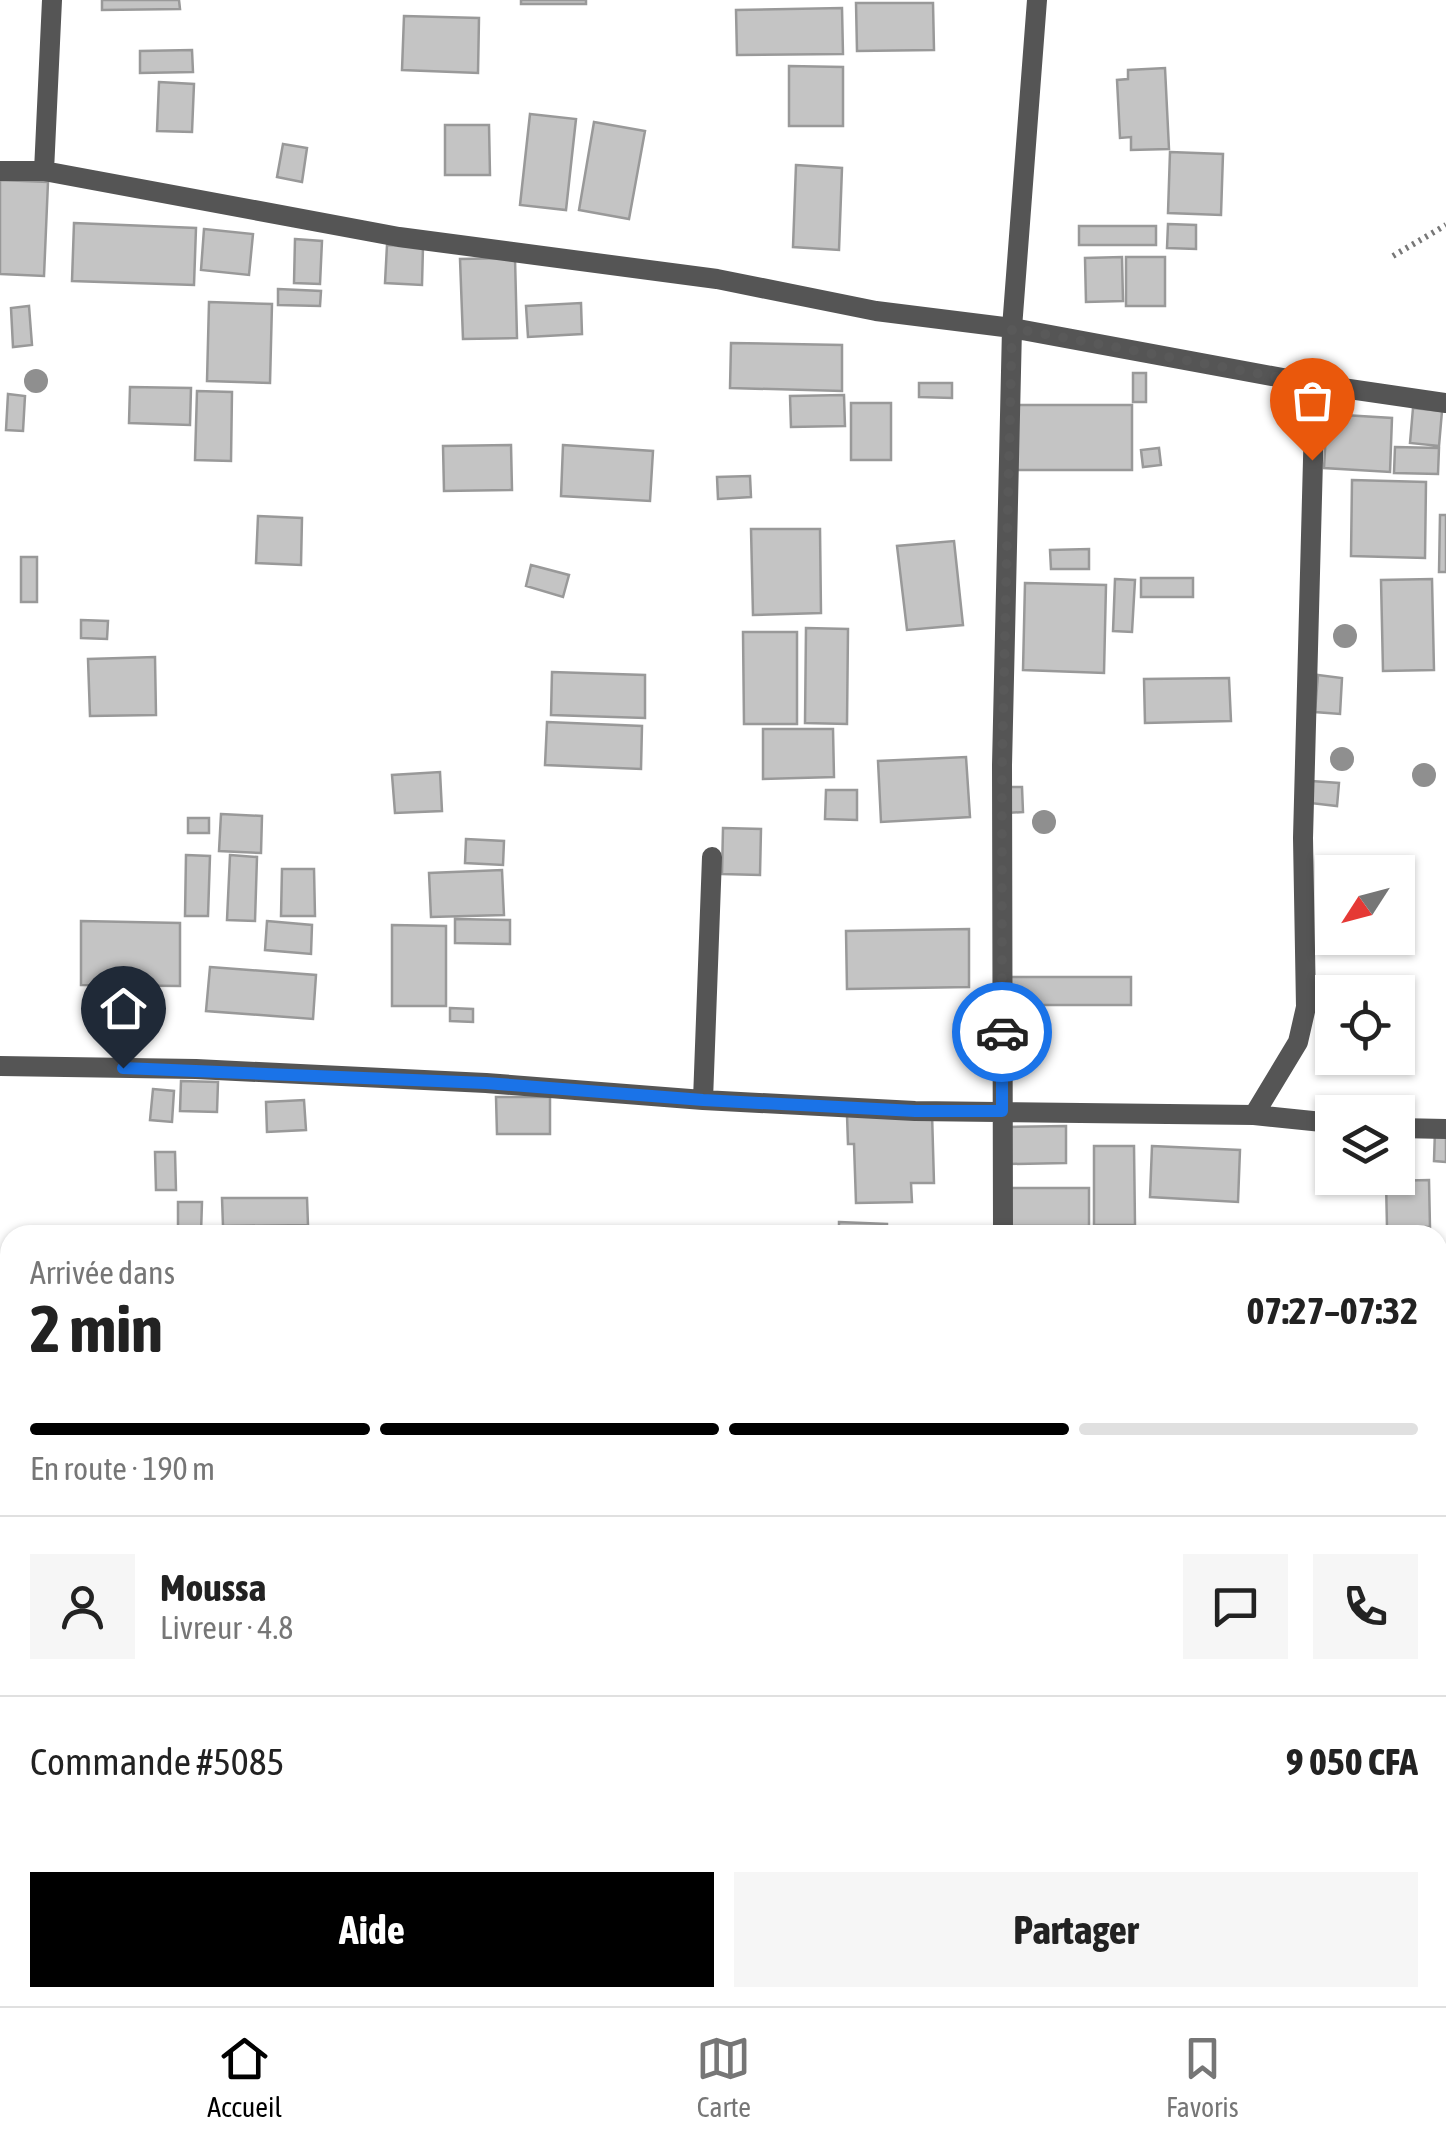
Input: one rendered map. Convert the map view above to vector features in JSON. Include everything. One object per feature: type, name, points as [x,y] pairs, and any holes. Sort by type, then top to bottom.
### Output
[{"type":"street","points":[[44,171],[52,0]]},
{"type":"street","points":[[1003,1225],[1002,765],[1012,328],[1038,0]]},
{"type":"street","points":[[0,171],[44,171],[399,237],[717,279],[876,311],[1012,328],[1314,384],[1446,402]]},
{"type":"street","points":[[1254,1115],[1298,1042],[1306,1007],[1303,838],[1314,384]]},
{"type":"street","points":[[703,1100],[712,857]]},
{"type":"street","points":[[0,1066],[196,1069],[486,1083],[915,1111],[1254,1115],[1315,1121]]},
{"type":"street","points":[[1415,1128],[1446,1129]]},
{"type":"path","points":[[1394,256],[1446,226]]},
{"type":"building","points":[[102,0],[179,0],[180,9],[102,10]]},
{"type":"building","points":[[521,0],[586,0],[586,4],[521,4]]},
{"type":"building","points":[[856,3],[933,3],[934,50],[857,51]]},
{"type":"building","points":[[842,8],[843,54],[737,55],[736,10]]},
{"type":"building","points":[[404,16],[479,18],[478,73],[402,70]]},
{"type":"building","points":[[192,50],[193,72],[140,73],[140,51]]},
{"type":"building","points":[[789,66],[843,67],[843,126],[789,126]]},
{"type":"building","points":[[1165,68],[1169,149],[1131,150],[1131,137],[1120,138],[1117,80],[1128,79],[1128,70]]},
{"type":"building","points":[[159,82],[194,84],[192,132],[157,131]]},
{"type":"building","points":[[530,114],[576,119],[566,210],[520,205]]},
{"type":"building","points":[[594,122],[645,131],[629,219],[579,210]]},
{"type":"building","points":[[445,125],[489,125],[490,175],[445,175]]},
{"type":"building","points":[[283,144],[307,148],[302,182],[277,177]]},
{"type":"building","points":[[1170,152],[1223,154],[1221,215],[1168,213]]},
{"type":"building","points":[[796,165],[842,168],[839,250],[793,247]]},
{"type":"building","points":[[0,180],[48,182],[44,276],[0,274]]},
{"type":"building","points":[[74,223],[196,228],[194,285],[72,281]]},
{"type":"building","points":[[1168,224],[1196,225],[1196,249],[1167,248]]},
{"type":"building","points":[[1079,226],[1156,226],[1156,245],[1079,245]]},
{"type":"building","points":[[204,229],[253,234],[249,275],[201,270]]},
{"type":"building","points":[[295,239],[322,241],[320,284],[294,283]]},
{"type":"building","points":[[387,245],[423,247],[422,285],[385,283]]},
{"type":"building","points":[[1122,257],[1123,301],[1086,302],[1085,258]]},
{"type":"building","points":[[1126,257],[1165,257],[1165,306],[1126,306]]},
{"type":"building","points":[[515,258],[517,338],[463,339],[460,259]]},
{"type":"building","points":[[278,289],[321,291],[320,306],[278,305]]},
{"type":"building","points":[[209,302],[272,304],[270,383],[207,381]]},
{"type":"building","points":[[581,303],[582,334],[528,337],[526,306]]},
{"type":"building","points":[[29,306],[32,345],[13,347],[11,308]]},
{"type":"building","points":[[731,343],[842,345],[842,391],[730,388]]},
{"type":"building","points":[[1133,373],[1146,373],[1146,402],[1133,402]]},
{"type":"building","points":[[919,383],[952,383],[952,398],[919,397]]},
{"type":"building","points":[[130,387],[191,388],[190,425],[129,423]]},
{"type":"building","points":[[197,391],[232,392],[231,461],[195,460]]},
{"type":"building","points":[[8,394],[25,396],[23,431],[6,430]]},
{"type":"building","points":[[844,395],[845,426],[791,427],[790,396]]},
{"type":"building","points":[[851,403],[891,403],[891,460],[851,460]]},
{"type":"building","points":[[1017,405],[1132,405],[1132,470],[1017,470]]},
{"type":"building","points":[[1413,408],[1442,411],[1439,446],[1410,443]]},
{"type":"building","points":[[1327,414],[1392,418],[1390,472],[1324,468]]},
{"type":"building","points":[[511,445],[512,490],[444,491],[443,446]]},
{"type":"building","points":[[563,445],[653,451],[650,501],[561,496]]},
{"type":"building","points":[[1395,447],[1439,448],[1438,474],[1394,473]]},
{"type":"building","points":[[1159,448],[1161,465],[1143,467],[1141,450]]},
{"type":"building","points":[[750,476],[751,497],[718,499],[717,477]]},
{"type":"building","points":[[1352,480],[1426,482],[1425,558],[1351,556]]},
{"type":"building","points":[[1440,515],[1446,515],[1446,572],[1439,572]]},
{"type":"building","points":[[258,516],[302,518],[301,565],[256,563]]},
{"type":"building","points":[[751,529],[820,529],[821,613],[753,615]]},
{"type":"building","points":[[954,541],[963,625],[907,630],[897,546]]},
{"type":"building","points":[[1089,549],[1089,569],[1051,569],[1050,550]]},
{"type":"building","points":[[21,557],[37,557],[37,602],[21,602]]},
{"type":"building","points":[[531,565],[569,575],[563,597],[526,586]]},
{"type":"building","points":[[1141,578],[1193,578],[1193,597],[1141,597]]},
{"type":"building","points":[[1115,579],[1135,580],[1132,632],[1113,631]]},
{"type":"building","points":[[1432,579],[1434,670],[1383,671],[1381,580]]},
{"type":"building","points":[[1025,583],[1106,585],[1104,673],[1023,670]]},
{"type":"building","points":[[81,620],[108,621],[107,639],[81,638]]},
{"type":"building","points":[[806,628],[848,629],[847,724],[805,723]]},
{"type":"building","points":[[743,632],[797,632],[797,724],[744,724]]},
{"type":"building","points":[[155,657],[156,715],[90,716],[88,659]]},
{"type":"building","points":[[552,672],[645,675],[645,718],[551,715]]},
{"type":"building","points":[[1318,675],[1342,678],[1340,714],[1315,712]]},
{"type":"building","points":[[1229,678],[1231,721],[1145,723],[1144,679]]},
{"type":"building","points":[[547,722],[642,726],[641,769],[545,765]]},
{"type":"building","points":[[763,729],[833,729],[834,777],[763,779]]},
{"type":"building","points":[[966,757],[970,817],[881,822],[878,761]]},
{"type":"building","points":[[440,772],[442,811],[395,813],[392,775]]},
{"type":"building","points":[[1311,781],[1339,783],[1337,806],[1310,803]]},
{"type":"building","points":[[1006,787],[1022,787],[1023,812],[1006,813]]},
{"type":"building","points":[[826,790],[857,790],[857,820],[825,819]]},
{"type":"building","points":[[221,814],[262,816],[261,853],[219,851]]},
{"type":"building","points":[[188,818],[209,818],[209,833],[188,833]]},
{"type":"building","points":[[723,828],[761,829],[760,875],[722,874]]},
{"type":"building","points":[[466,839],[504,841],[503,865],[465,863]]},
{"type":"building","points":[[186,855],[210,856],[208,916],[185,916]]},
{"type":"building","points":[[230,855],[257,857],[255,921],[227,920]]},
{"type":"building","points":[[282,869],[314,869],[315,916],[281,916]]},
{"type":"building","points":[[502,870],[504,915],[431,917],[429,873]]},
{"type":"building","points":[[455,919],[510,920],[510,944],[455,943]]},
{"type":"building","points":[[81,921],[180,923],[180,986],[81,985]]},
{"type":"building","points":[[267,921],[312,925],[311,954],[265,950]]},
{"type":"building","points":[[392,925],[446,926],[446,1006],[392,1006]]},
{"type":"building","points":[[969,929],[969,987],[847,989],[846,931]]},
{"type":"building","points":[[210,967],[316,975],[313,1019],[206,1011]]},
{"type":"building","points":[[1010,977],[1131,977],[1131,1005],[1010,1005]]},
{"type":"building","points":[[450,1008],[473,1009],[473,1022],[450,1021]]},
{"type":"building","points":[[181,1081],[218,1082],[217,1112],[180,1111]]},
{"type":"building","points":[[153,1089],[174,1091],[172,1122],[150,1120]]},
{"type":"building","points":[[496,1097],[550,1097],[550,1134],[497,1134]]},
{"type":"building","points":[[304,1100],[306,1130],[267,1132],[266,1102]]},
{"type":"building","points":[[932,1113],[934,1183],[911,1183],[912,1202],[856,1203],[854,1144],[848,1144],[847,1115]]},
{"type":"building","points":[[1066,1126],[1066,1163],[1009,1164],[1008,1127]]},
{"type":"building","points":[[1435,1130],[1446,1131],[1446,1162],[1434,1161]]},
{"type":"building","points":[[1094,1146],[1134,1146],[1135,1225],[1094,1225]]},
{"type":"building","points":[[1152,1146],[1240,1150],[1238,1202],[1150,1197]]},
{"type":"building","points":[[155,1152],[175,1152],[176,1190],[156,1190]]},
{"type":"building","points":[[1415,1180],[1429,1180],[1430,1225],[1387,1225],[1386,1195],[1415,1195]]},
{"type":"building","points":[[1008,1188],[1089,1188],[1089,1225],[1008,1225]]},
{"type":"building","points":[[222,1198],[307,1198],[308,1225],[223,1225]]},
{"type":"building","points":[[178,1202],[202,1202],[201,1225],[178,1225]]},
{"type":"building","points":[[839,1222],[887,1224],[887,1225]]},
{"type":"way so far","points":[[1002,1032],[1002,765],[1012,328],[1314,384],[1312,460]]},
{"type":"route","points":[[123,1068],[486,1083],[915,1111],[1002,1111],[1002,1032]]}]
